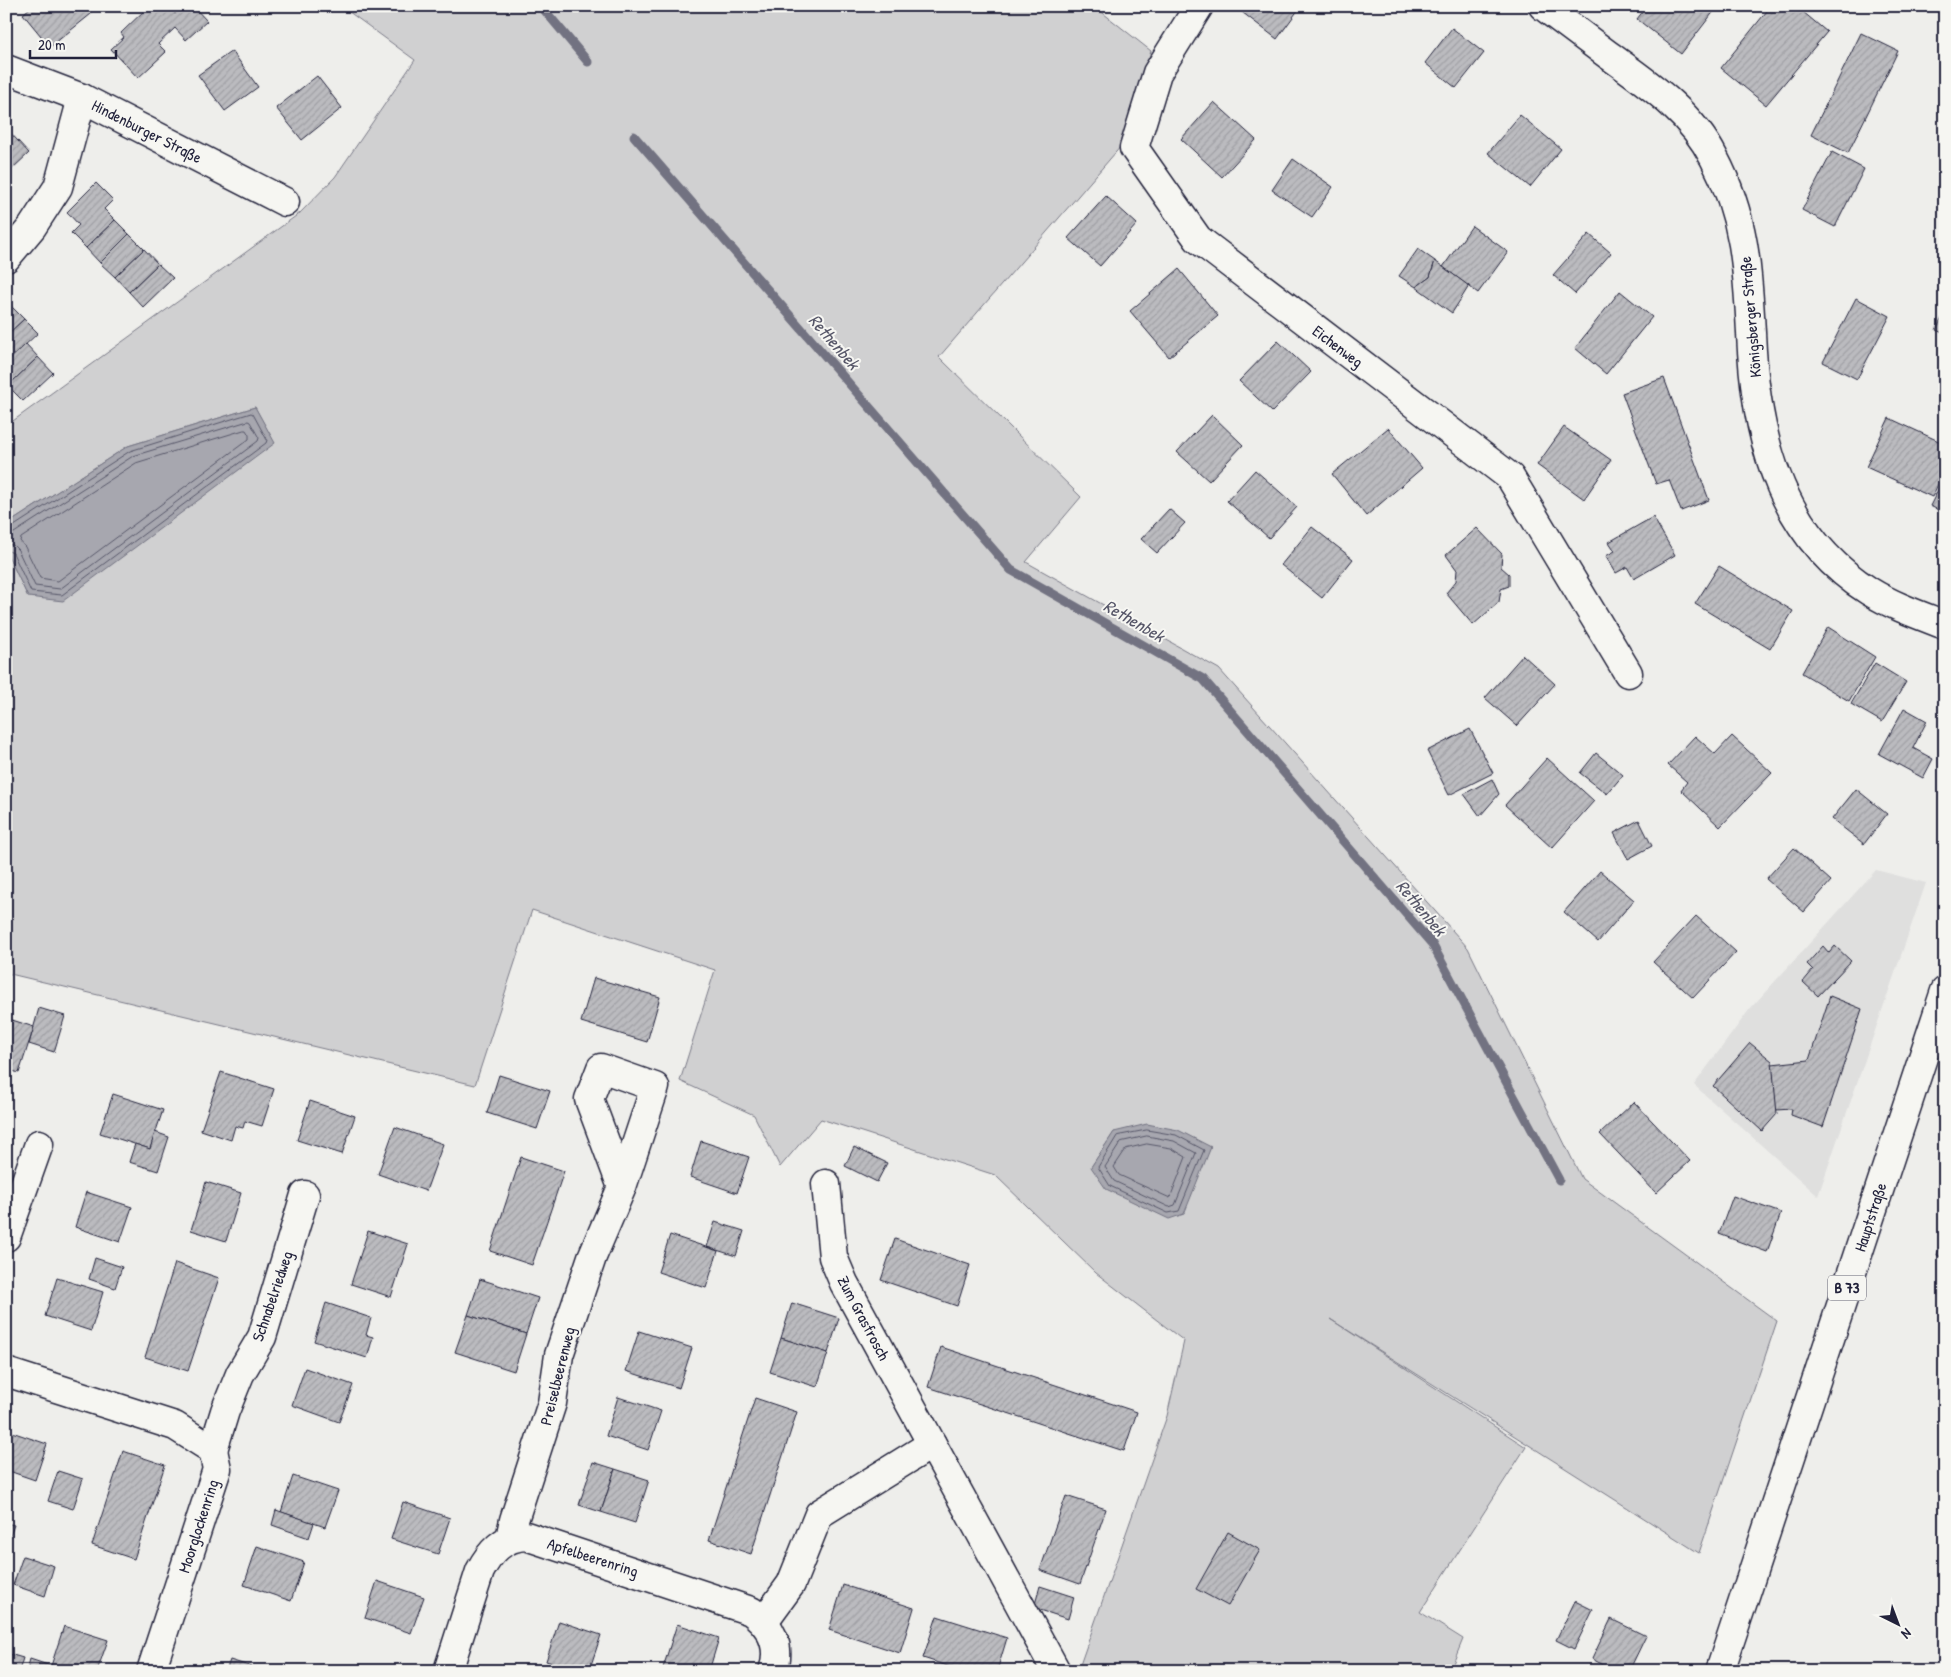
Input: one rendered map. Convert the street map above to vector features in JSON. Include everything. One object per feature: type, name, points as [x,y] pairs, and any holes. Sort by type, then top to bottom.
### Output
[{"type":"street","name":"Eichenweg","points":[[1199,6],[1157,73],[1134,148],[1198,239],[1510,477],[1628,672]]},
{"type":"street","name":"Königsberger Straße","points":[[1543,6],[1649,84],[1671,103],[1692,124],[1714,156],[1727,184],[1741,228],[1747,270],[1754,375],[1769,458],[1786,498],[1806,532],[1837,567],[1870,592],[1911,612],[1945,625]]},
{"type":"street","name":"Hindenburger Straße","points":[[6,69],[82,98],[285,202]]},
{"type":"street","points":[[6,258],[32,227],[58,187],[82,98]]},
{"type":"street","name":"Hauptstraße","points":[[1720,1671],[1945,991]]},
{"type":"street","points":[[6,1237],[39,1144]]},
{"type":"street","name":"Zum Grasfrosch","points":[[826,1184],[833,1257],[844,1283],[1056,1671]]},
{"type":"street","name":"Preiselbeerenweg","points":[[510,1538],[514,1520],[552,1403],[559,1355],[592,1257],[622,1187]]},
{"type":"street","name":"Schnabelriedweg","points":[[213,1450],[225,1410],[240,1374],[262,1337],[305,1195]]},
{"type":"street","points":[[6,1372],[175,1426],[213,1450]]},
{"type":"street","points":[[764,1621],[791,1584],[819,1514],[932,1444]]},
{"type":"street","name":"Moorglockenring","points":[[150,1671],[217,1469],[213,1450]]},
{"type":"street","name":"Apfelbeerenring","points":[[510,1538],[526,1536],[542,1540],[744,1607],[764,1621],[772,1634],[776,1645],[774,1671]]},
{"type":"street","points":[[448,1671],[480,1571],[487,1558],[498,1546],[510,1538]]},
{"type":"shaded area","points":[[341,6],[1094,6],[1151,51],[1122,145],[939,357],[1081,497],[1026,562],[1219,669],[1468,948],[1582,1179],[1777,1321],[1699,1553],[1330,1319],[1526,1447],[1420,1612],[1463,1639],[1450,1671],[1094,1671],[1080,1665],[1167,1416],[1184,1341],[1096,1273],[995,1175],[821,1119],[780,1167],[754,1115],[680,1081],[715,970],[532,910],[475,1085],[6,973],[6,551],[28,597],[274,443],[255,407],[128,446],[6,525],[6,426],[300,213],[335,177],[415,60]],"holes":[[[1114,1132],[1211,1147],[1091,1167]]]},
{"type":"shaded area","points":[[1876,870],[1926,883],[1818,1196],[1694,1085],[1749,1010]]},
{"type":"water","points":[[255,407],[275,443],[63,601],[28,597],[6,551],[6,525],[128,446]]},
{"type":"water","points":[[1147,1124],[1178,1130],[1211,1147],[1184,1214],[1169,1219],[1106,1189],[1091,1167],[1114,1132]]},
{"type":"building","points":[[32,6],[84,6],[91,14],[50,47],[23,14]]},
{"type":"building","points":[[149,6],[167,6],[175,14],[183,6],[193,6],[207,21],[186,40],[175,28],[158,44],[166,52],[138,78],[111,49],[124,37],[121,33]]},
{"type":"building","points":[[1234,6],[1301,6],[1277,39]]},
{"type":"building","points":[[1647,6],[1718,6],[1681,54],[1637,19]]},
{"type":"building","points":[[1771,6],[1796,6],[1827,32],[1766,105],[1721,68]]},
{"type":"building","points":[[1452,28],[1484,53],[1456,88],[1425,63]]},
{"type":"building","points":[[1861,33],[1898,51],[1848,153],[1811,135]]},
{"type":"building","points":[[232,51],[258,87],[225,111],[198,75]]},
{"type":"building","points":[[317,76],[342,108],[302,140],[276,108]]},
{"type":"building","points":[[1214,102],[1256,140],[1222,177],[1181,139]]},
{"type":"building","points":[[1520,115],[1561,149],[1530,187],[1488,153]]},
{"type":"building","points":[[6,128],[29,153],[12,169],[6,163]]},
{"type":"building","points":[[1832,152],[1864,169],[1835,227],[1802,210]]},
{"type":"building","points":[[1293,159],[1333,187],[1312,217],[1272,190]]},
{"type":"building","points":[[6,163],[12,169],[6,174]]},
{"type":"building","points":[[96,183],[113,200],[104,209],[115,220],[86,248],[71,233],[79,225],[67,212]]},
{"type":"building","points":[[1106,196],[1137,224],[1100,266],[1068,238]]},
{"type":"building","points":[[115,220],[129,234],[100,263],[86,248]]},
{"type":"building","points":[[1472,226],[1508,252],[1478,293],[1443,267]]},
{"type":"building","points":[[129,234],[144,249],[115,277],[100,263]]},
{"type":"building","points":[[1589,234],[1611,253],[1575,294],[1553,275]]},
{"type":"building","points":[[144,249],[158,264],[129,292],[115,277]]},
{"type":"building","points":[[1418,249],[1435,261],[1430,277],[1416,287],[1399,276]]},
{"type":"building","points":[[1435,261],[1469,286],[1452,313],[1416,287],[1430,277]]},
{"type":"building","points":[[158,264],[173,278],[143,307],[129,292]]},
{"type":"building","points":[[1179,269],[1218,316],[1169,357],[1130,311]]},
{"type":"building","points":[[1620,291],[1652,317],[1606,374],[1575,348]]},
{"type":"building","points":[[1856,298],[1890,316],[1857,379],[1823,362]]},
{"type":"building","points":[[8,303],[24,319],[6,336],[6,305]]},
{"type":"building","points":[[1945,312],[1945,334],[1936,330]]},
{"type":"building","points":[[24,319],[38,333],[6,363],[6,336]]},
{"type":"building","points":[[1278,341],[1311,372],[1272,412],[1239,381]]},
{"type":"building","points":[[26,344],[38,357],[8,386],[6,384],[6,363]]},
{"type":"building","points":[[38,357],[53,373],[23,401],[8,386]]},
{"type":"building","points":[[1664,378],[1709,500],[1681,511],[1669,480],[1656,484],[1622,393]]},
{"type":"building","points":[[1212,415],[1243,445],[1209,481],[1177,452]]},
{"type":"building","points":[[1889,418],[1945,444],[1945,470],[1932,497],[1866,467]]},
{"type":"building","points":[[1564,427],[1611,460],[1584,499],[1537,465]]},
{"type":"building","points":[[1388,428],[1422,468],[1366,516],[1332,474]]},
{"type":"building","points":[[1255,470],[1297,507],[1269,538],[1227,501]]},
{"type":"building","points":[[1945,476],[1945,513],[1930,506]]},
{"type":"building","points":[[1169,509],[1185,523],[1157,553],[1141,539]]},
{"type":"building","points":[[1653,517],[1675,555],[1634,579],[1627,567],[1616,573],[1606,556],[1615,551],[1609,542]]},
{"type":"building","points":[[1312,527],[1353,559],[1322,598],[1281,565]]},
{"type":"building","points":[[1477,528],[1502,554],[1501,567],[1509,574],[1509,586],[1501,589],[1499,602],[1473,625],[1446,593],[1456,581],[1457,570],[1446,555]]},
{"type":"building","points":[[1719,566],[1793,611],[1770,649],[1695,604]]},
{"type":"building","points":[[1828,627],[1875,657],[1849,701],[1802,673]]},
{"type":"building","points":[[1523,655],[1555,684],[1517,726],[1485,698]]},
{"type":"building","points":[[1875,663],[1906,682],[1882,722],[1851,704]]},
{"type":"building","points":[[1904,708],[1927,721],[1913,748],[1933,759],[1923,778],[1879,754]]},
{"type":"building","points":[[1470,729],[1493,773],[1449,795],[1427,751]]},
{"type":"building","points":[[1695,736],[1715,754],[1732,736],[1772,773],[1720,827],[1681,790],[1687,782],[1668,765]]},
{"type":"building","points":[[1596,753],[1623,775],[1607,794],[1580,773]]},
{"type":"building","points":[[1547,758],[1594,801],[1552,848],[1505,805]]},
{"type":"building","points":[[1492,779],[1499,794],[1480,816],[1464,794]]},
{"type":"building","points":[[1856,789],[1887,814],[1864,844],[1832,819]]},
{"type":"building","points":[[1639,820],[1652,846],[1628,859],[1614,833]]},
{"type":"building","points":[[1794,848],[1831,881],[1804,912],[1766,879]]},
{"type":"building","points":[[1600,871],[1634,900],[1598,942],[1564,912]]},
{"type":"building","points":[[1696,916],[1736,952],[1693,998],[1653,962]]},
{"type":"building","points":[[1823,946],[1829,953],[1835,946],[1851,961],[1818,996],[1803,982],[1813,970],[1807,964]]},
{"type":"building","points":[[594,978],[660,997],[647,1042],[581,1022]]},
{"type":"building","points":[[1830,996],[1862,1009],[1823,1127],[1791,1115],[1792,1109],[1776,1110],[1772,1064],[1809,1060]]},
{"type":"building","points":[[39,1008],[65,1016],[54,1052],[29,1044]]},
{"type":"building","points":[[6,1018],[34,1027],[19,1073],[6,1069]]},
{"type":"building","points":[[1750,1043],[1772,1061],[1777,1114],[1762,1131],[1713,1086]]},
{"type":"building","points":[[221,1072],[274,1089],[262,1126],[245,1121],[243,1128],[235,1126],[231,1140],[201,1130]]},
{"type":"building","points":[[499,1075],[550,1091],[537,1129],[487,1113]]},
{"type":"building","points":[[113,1094],[163,1110],[150,1149],[100,1133]]},
{"type":"building","points":[[310,1101],[355,1116],[342,1154],[297,1140]]},
{"type":"building","points":[[1634,1102],[1690,1161],[1656,1193],[1600,1134]]},
{"type":"building","points":[[395,1127],[443,1144],[426,1191],[378,1174]]},
{"type":"building","points":[[155,1132],[169,1137],[158,1171],[129,1162],[135,1144],[150,1149]]},
{"type":"building","points":[[701,1141],[749,1157],[737,1193],[690,1177]]},
{"type":"building","points":[[854,1147],[887,1163],[877,1182],[845,1166]]},
{"type":"building","points":[[521,1157],[564,1171],[532,1265],[490,1251]]},
{"type":"building","points":[[206,1182],[241,1193],[226,1241],[191,1230]]},
{"type":"building","points":[[86,1192],[132,1207],[120,1242],[75,1227]]},
{"type":"building","points":[[1733,1196],[1781,1213],[1767,1252],[1719,1234]]},
{"type":"building","points":[[715,1222],[744,1231],[736,1256],[707,1247]]},
{"type":"building","points":[[368,1231],[408,1244],[391,1297],[351,1284]]},
{"type":"building","points":[[1945,1233],[1945,1259],[1937,1255]]},
{"type":"building","points":[[670,1235],[718,1251],[706,1288],[658,1272]]},
{"type":"building","points":[[895,1239],[970,1265],[957,1306],[881,1280]]},
{"type":"building","points":[[95,1258],[122,1267],[115,1288],[89,1279]]},
{"type":"building","points":[[175,1263],[219,1278],[188,1371],[145,1357]]},
{"type":"building","points":[[57,1278],[103,1292],[91,1331],[45,1316]]},
{"type":"building","points":[[480,1279],[538,1298],[526,1334],[468,1315]]},
{"type":"building","points":[[326,1303],[371,1318],[366,1335],[373,1337],[367,1358],[314,1341]]},
{"type":"building","points":[[792,1303],[839,1318],[828,1353],[781,1338]]},
{"type":"building","points":[[468,1315],[526,1334],[514,1371],[455,1352]]},
{"type":"building","points":[[639,1331],[692,1348],[679,1388],[626,1371]]},
{"type":"building","points":[[781,1338],[828,1353],[817,1387],[770,1372]]},
{"type":"building","points":[[941,1347],[1137,1412],[1124,1451],[928,1387]]},
{"type":"building","points":[[305,1368],[353,1385],[339,1422],[292,1405]]},
{"type":"building","points":[[618,1397],[661,1411],[648,1450],[606,1436]]},
{"type":"building","points":[[755,1398],[797,1412],[751,1554],[709,1540]]},
{"type":"building","points":[[6,1430],[47,1444],[35,1480],[6,1470]]},
{"type":"building","points":[[123,1451],[165,1465],[134,1559],[92,1545]]},
{"type":"building","points":[[593,1462],[615,1469],[601,1512],[579,1505]]},
{"type":"building","points":[[615,1469],[649,1480],[635,1523],[601,1512]]},
{"type":"building","points":[[58,1471],[83,1479],[73,1509],[48,1501]]},
{"type":"building","points":[[293,1476],[338,1491],[325,1527],[281,1512]]},
{"type":"building","points":[[1066,1496],[1106,1509],[1080,1584],[1040,1570]]},
{"type":"building","points":[[403,1502],[450,1518],[438,1554],[391,1539]]},
{"type":"building","points":[[276,1510],[314,1523],[309,1538],[272,1525]]},
{"type":"building","points":[[6,1523],[14,1525],[6,1547]]},
{"type":"building","points":[[1228,1532],[1260,1550],[1228,1606],[1196,1589]]},
{"type":"building","points":[[257,1546],[304,1562],[291,1601],[244,1585]]},
{"type":"building","points":[[23,1556],[54,1566],[45,1596],[13,1585]]},
{"type":"building","points":[[377,1581],[424,1597],[411,1633],[365,1618]]},
{"type":"building","points":[[843,1585],[914,1608],[900,1653],[829,1630]]},
{"type":"building","points":[[1040,1586],[1074,1597],[1068,1619],[1034,1608]]},
{"type":"building","points":[[1575,1601],[1593,1610],[1574,1649],[1556,1640]]},
{"type":"building","points":[[937,1616],[1007,1638],[997,1671],[963,1671],[923,1658]]},
{"type":"building","points":[[1611,1619],[1646,1636],[1629,1671],[1615,1671],[1592,1659]]},
{"type":"building","points":[[559,1621],[601,1635],[589,1671],[577,1671],[546,1661]]},
{"type":"building","points":[[677,1624],[719,1638],[709,1671],[662,1671]]},
{"type":"building","points":[[64,1626],[108,1640],[97,1671],[65,1671],[51,1666]]},
{"type":"building","points":[[6,1653],[23,1658],[19,1671],[6,1671]]},
{"type":"building","points":[[30,1659],[51,1666],[65,1671],[27,1671]]},
{"type":"building","points":[[230,1660],[265,1671],[226,1671]]},
{"type":"waterway","name":"Rethenbek","points":[[541,6],[588,62]]},
{"type":"waterway","name":"Rethenbek","points":[[634,136],[1011,570],[1203,679],[1432,944],[1559,1180]]}]
